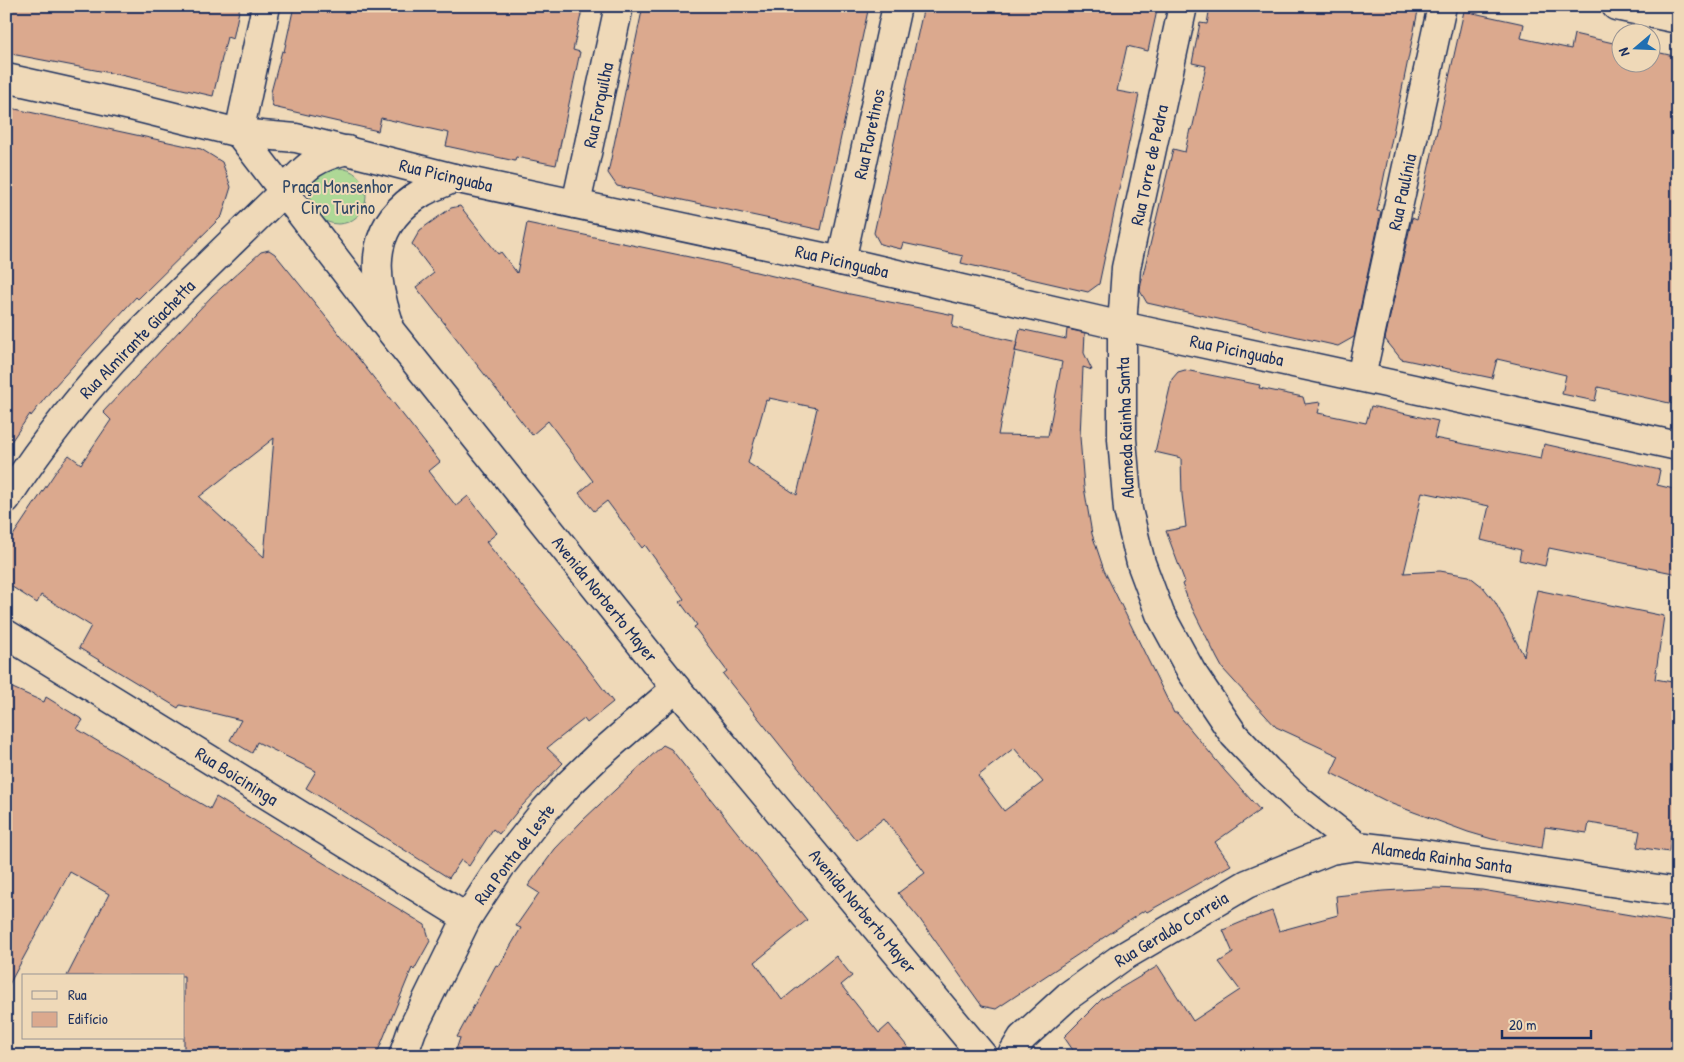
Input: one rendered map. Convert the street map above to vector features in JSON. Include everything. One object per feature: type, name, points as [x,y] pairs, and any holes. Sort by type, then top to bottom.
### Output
[{"type":"street","points":[[239,133],[266,6]]},
{"type":"street","name":"Rua Forquilha","points":[[576,204],[619,6]]},
{"type":"street","name":"Rua Floretinos","points":[[842,261],[897,6]]},
{"type":"street","name":"Rua Torre de Pedra","points":[[1122,326],[1126,268],[1183,6]]},
{"type":"street","name":"Rua Paulínia","points":[[1361,377],[1442,6]]},
{"type":"street","points":[[1616,6],[1678,19]]},
{"type":"street","name":"Rua Picinguaba","points":[[6,78],[239,133],[296,138],[454,178],[842,261],[1122,326],[1678,446]]},
{"type":"street","name":"Avenida Norberto Mayer","points":[[239,133],[393,334],[676,688],[983,1056]]},
{"type":"street","points":[[283,192],[306,167],[327,155],[347,150]]},
{"type":"street","points":[[393,334],[378,283],[376,264],[379,246],[385,229],[395,216],[422,192],[454,178]]},
{"type":"street","name":"Rua Almirante Giachetta","points":[[6,499],[29,464],[80,398],[122,351],[283,192]]},
{"type":"street","name":"Alameda Rainha Santa","points":[[1122,326],[1122,439],[1128,510],[1140,563],[1160,614],[1191,671],[1234,734],[1267,770],[1301,802],[1357,846],[1434,855],[1677,892]]},
{"type":"street","name":"Rua Boicininga","points":[[6,634],[467,918]]},
{"type":"street","name":"Rua Ponta de Leste","points":[[403,1056],[412,1030],[467,918],[501,866],[545,810],[597,757],[676,688]]},
{"type":"street","name":"Rua Geraldo Correia","points":[[1011,1056],[1022,1038],[1068,996],[1129,953],[1247,884],[1331,850],[1357,846]]},
{"type":"green space","name":"Praça Monsenhor Ciro Turino","points":[[338,168],[349,170],[358,176],[364,185],[366,196],[364,207],[358,216],[349,222],[338,224],[327,222],[318,216],[312,207],[310,196],[312,185],[318,176],[327,170]]},
{"type":"building","points":[[6,6],[240,6],[233,39],[227,37],[213,96],[116,74],[6,53]]},
{"type":"building","points":[[294,6],[583,6],[573,50],[580,52],[556,165],[516,157],[515,161],[446,146],[449,133],[381,118],[378,131],[273,107],[271,92],[282,51],[284,52]]},
{"type":"building","points":[[643,6],[869,6],[821,230],[617,186],[608,173]]},
{"type":"building","points":[[924,6],[1158,6],[1148,51],[1127,46],[1117,91],[1139,95],[1099,284],[1088,292],[961,263],[963,256],[903,243],[901,249],[880,244],[874,233]]},
{"type":"building","points":[[1210,6],[1419,6],[1377,211],[1381,212],[1354,337],[1338,346],[1147,303],[1140,291],[1173,149],[1185,152],[1190,129],[1192,130],[1206,66],[1192,63],[1200,23],[1207,24]]},
{"type":"building","points":[[1464,11],[1524,24],[1521,38],[1571,49],[1574,34],[1612,43],[1612,72],[1662,72],[1662,53],[1678,57],[1678,405],[1598,387],[1595,401],[1562,394],[1566,375],[1497,359],[1492,378],[1401,359],[1385,339],[1412,218],[1417,220]]},
{"type":"building","points":[[6,107],[201,149],[222,162],[231,187],[222,216],[138,299],[136,297],[53,388],[31,416],[30,414],[6,449]]},
{"type":"building","points":[[460,206],[498,254],[501,252],[517,273],[527,223],[954,315],[952,327],[1017,342],[1017,344],[1020,329],[1066,339],[1067,329],[1085,333],[1084,353],[1092,370],[1083,367],[1080,437],[1084,487],[1092,534],[1104,570],[1174,713],[1177,713],[1260,810],[1215,842],[1231,865],[1147,912],[1145,910],[996,1009],[982,1006],[919,918],[898,893],[925,873],[884,818],[856,840],[723,674],[727,671],[694,627],[697,625],[680,602],[684,599],[645,545],[642,548],[607,501],[594,511],[579,493],[593,481],[548,421],[532,435],[416,287],[434,273],[412,244],[420,230],[451,208]],"holes":[[[1015,351],[1062,362],[1048,436],[998,435]],[[769,398],[817,408],[797,495],[748,463],[766,400],[768,401]],[[1014,748],[1043,782],[1004,811],[978,776]]]},
{"type":"building","points":[[269,250],[275,254],[440,462],[429,471],[456,506],[468,496],[497,533],[486,542],[570,645],[613,702],[587,723],[584,719],[547,748],[563,763],[520,808],[499,834],[493,829],[469,866],[461,860],[449,878],[306,788],[316,771],[257,742],[252,753],[230,740],[241,720],[180,705],[178,708],[79,648],[91,626],[41,595],[37,603],[6,583],[6,546],[59,467],[69,455],[81,464],[111,420],[103,412],[212,296],[261,252]],"holes":[[[274,438],[264,557],[199,497]]]},
{"type":"building","points":[[1185,370],[1260,385],[1259,388],[1303,397],[1305,404],[1321,402],[1318,413],[1366,423],[1371,406],[1438,421],[1434,438],[1541,459],[1544,444],[1660,470],[1657,485],[1678,490],[1678,574],[1549,548],[1545,566],[1519,560],[1521,550],[1481,540],[1489,506],[1422,492],[1404,573],[1440,571],[1469,576],[1483,587],[1495,602],[1524,656],[1537,590],[1664,616],[1655,679],[1678,683],[1678,836],[1671,835],[1669,852],[1637,847],[1640,831],[1589,823],[1587,833],[1545,827],[1542,848],[1492,839],[1468,832],[1392,804],[1331,773],[1339,756],[1276,727],[1223,669],[1189,602],[1182,584],[1185,582],[1166,531],[1186,527],[1182,495],[1181,458],[1155,452],[1172,379],[1178,372]]},
{"type":"building","points":[[6,685],[44,702],[46,697],[83,720],[77,729],[210,809],[216,797],[425,925],[430,941],[414,970],[412,968],[376,1056],[184,1056],[185,974],[68,974],[109,894],[70,872],[6,990]]},
{"type":"building","points":[[663,745],[671,749],[807,920],[755,962],[782,1000],[836,956],[852,976],[841,985],[879,1033],[889,1024],[915,1056],[454,1056],[460,1038],[457,1037],[496,965],[499,966],[521,928],[516,926],[539,893],[528,886],[555,849]]},
{"type":"building","points":[[1435,888],[1482,890],[1678,923],[1678,1056],[1077,1056],[1064,1037],[1102,999],[1158,966],[1193,1021],[1240,990],[1219,962],[1233,953],[1223,930],[1249,919],[1272,911],[1279,931],[1338,915],[1336,896]]}]
